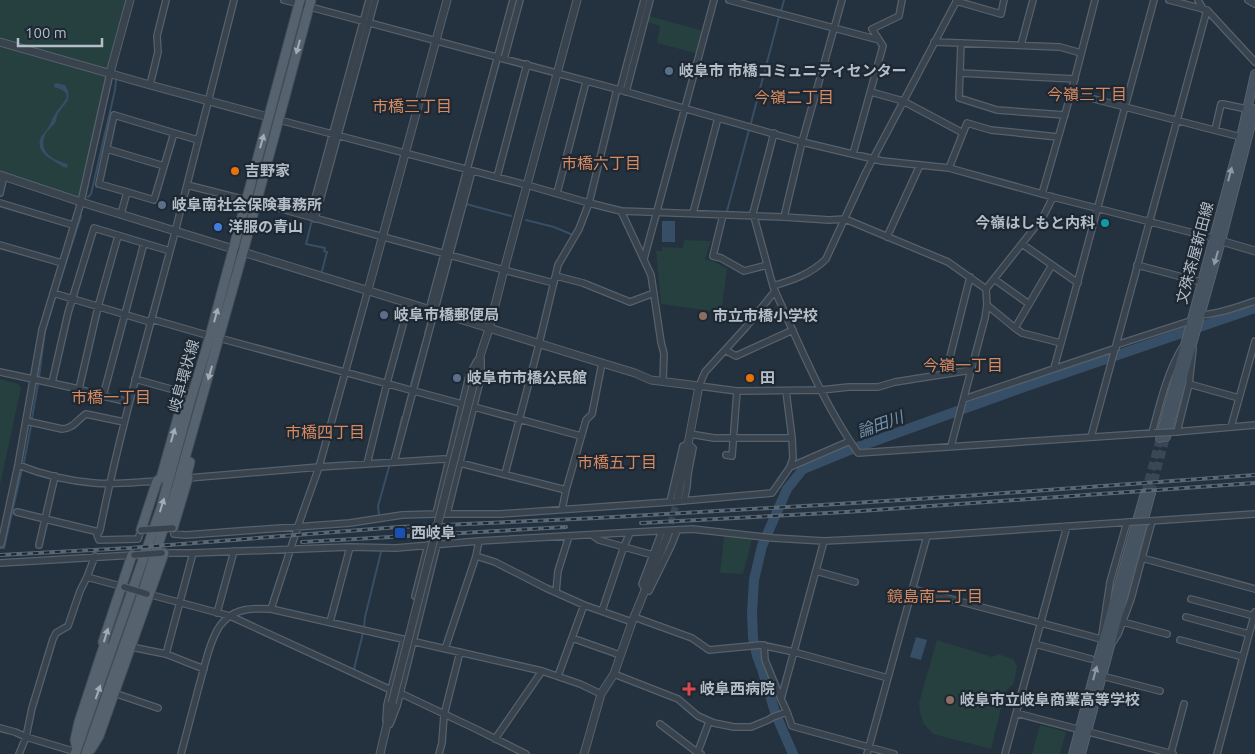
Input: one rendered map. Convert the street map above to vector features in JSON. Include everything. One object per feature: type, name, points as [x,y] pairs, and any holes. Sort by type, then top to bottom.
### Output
[{"type":"main road","name":"岐阜環状線","points":[[86,752],[141,597],[176,490],[200,405],[233,249],[299,2]]},
{"type":"main road","name":"岐阜環状線","points":[[76,751],[161,508],[191,398],[243,252],[310,3]]},
{"type":"main road","name":"文殊茶屋新田線","points":[[1190,341],[1190,322],[1201,282],[1217,240],[1248,140],[1255,74]]},
{"type":"main road","name":"文殊茶屋新田線","points":[[1158,435],[1200,317],[1217,240]]},
{"type":"main road","points":[[141,530],[157,481],[161,478],[180,410],[191,398]]},
{"type":"main road","points":[[173,528],[188,478],[187,474],[203,416],[204,410],[200,405]]},
{"type":"main road","points":[[1073,754],[1084,730],[1102,676],[1148,493],[1102,640],[1084,730],[1082,754]]},
{"type":"main road","points":[[86,752],[92,748],[99,736],[129,650],[132,647],[163,553]]},
{"type":"main road","points":[[76,751],[75,740],[79,722],[104,646],[103,642],[133,555]]},
{"type":"street","points":[[0,544],[18,465],[42,330],[81,202],[110,73],[130,0]]},
{"type":"street","points":[[150,85],[158,52],[157,36],[166,0]]},
{"type":"street","points":[[234,0],[170,251],[129,402],[109,483],[100,530],[97,534],[99,540],[138,539],[141,530],[173,528],[174,534],[186,535],[350,523],[394,516],[501,514],[772,493],[790,467],[793,458],[786,391]]},
{"type":"street","points":[[284,0],[310,3],[366,22],[527,64],[802,142],[873,159],[949,168],[1255,251]]},
{"type":"street","points":[[366,22],[369,0]]},
{"type":"street","points":[[313,218],[366,22],[375,0]]},
{"type":"street","points":[[271,609],[319,467],[447,0]]},
{"type":"street","points":[[394,462],[513,0]]},
{"type":"street","points":[[504,59],[520,0]]},
{"type":"street","points":[[380,754],[481,353],[578,0]]},
{"type":"street","points":[[505,474],[540,344],[558,266],[579,229],[589,203],[644,0]]},
{"type":"street","points":[[621,90],[650,0]]},
{"type":"street","points":[[644,259],[714,0]]},
{"type":"street","points":[[729,0],[879,40]]},
{"type":"street","points":[[784,217],[802,142],[842,0]]},
{"type":"street","points":[[853,154],[883,46],[872,29],[899,16],[902,0]]},
{"type":"street","points":[[681,499],[688,444],[700,386],[705,372],[774,288],[801,277],[820,266],[826,260],[873,159],[957,0],[1001,14],[1004,0]]},
{"type":"street","points":[[1021,46],[1033,0]]},
{"type":"street","points":[[1042,194],[1065,116],[1095,0]]},
{"type":"street","points":[[1054,368],[1154,0]]},
{"type":"street","points":[[1169,0],[1187,2],[1205,10]]},
{"type":"street","points":[[1198,0],[1205,10],[1255,62]]},
{"type":"street","points":[[1248,0],[1255,4]]},
{"type":"street","points":[[1090,437],[1177,121],[1205,10]]},
{"type":"street","points":[[0,42],[268,117]]},
{"type":"street","points":[[934,42],[1060,47],[1082,53]]},
{"type":"street","points":[[961,43],[959,98],[997,110],[1065,116]]},
{"type":"street","points":[[497,177],[527,64]]},
{"type":"street","points":[[960,74],[1075,79]]},
{"type":"street","points":[[557,194],[586,82]]},
{"type":"street","points":[[871,92],[903,101],[963,133]]},
{"type":"street","points":[[1071,93],[1248,140]]},
{"type":"street","points":[[1215,130],[1221,104],[1251,109]]},
{"type":"street","points":[[174,133],[154,200],[99,184],[114,115],[198,140]]},
{"type":"street","points":[[693,213],[718,118]]},
{"type":"street","points":[[278,120],[621,211],[829,220],[844,219],[948,262],[986,288]]},
{"type":"street","points":[[949,168],[968,123],[991,130],[1058,137]]},
{"type":"street","points":[[774,134],[753,213],[774,288],[821,390],[842,431],[858,452],[1090,437],[1158,435],[1255,425]]},
{"type":"street","points":[[106,149],[164,166]]},
{"type":"street","points":[[887,237],[920,165]]},
{"type":"street","points":[[0,193],[2,175],[81,202],[635,373],[651,380],[737,391],[821,390],[878,387],[895,382],[971,370]]},
{"type":"street","points":[[187,185],[246,200]]},
{"type":"street","points":[[120,214],[127,192]]},
{"type":"street","points":[[951,446],[985,318],[987,305],[986,288],[1044,217],[1053,197]]},
{"type":"street","points":[[256,202],[554,283]]},
{"type":"street","points":[[0,203],[73,225]]},
{"type":"street","points":[[621,211],[652,275],[664,354],[663,381]]},
{"type":"street","points":[[723,215],[713,256],[721,258],[744,271],[767,265]]},
{"type":"street","points":[[52,383],[60,343],[94,228],[170,251]]},
{"type":"street","points":[[79,388],[98,306],[118,236]]},
{"type":"street","points":[[103,396],[144,243]]},
{"type":"street","points":[[1022,244],[1078,283]]},
{"type":"street","points":[[0,245],[62,263]]},
{"type":"street","points":[[1016,328],[1052,265]]},
{"type":"street","points":[[1137,265],[1201,282]]},
{"type":"street","points":[[556,276],[583,283],[630,302],[654,293]]},
{"type":"street","points":[[946,373],[970,277]]},
{"type":"street","points":[[994,278],[1029,304]]},
{"type":"street","points":[[53,294],[462,404]]},
{"type":"street","points":[[1200,317],[1230,310],[1255,301]]},
{"type":"street","points":[[367,464],[409,303]]},
{"type":"street","points":[[987,305],[1022,333],[1061,343]]},
{"type":"street","points":[[963,400],[1190,322]]},
{"type":"street","points":[[725,350],[736,356],[793,330]]},
{"type":"street","points":[[1176,432],[1189,384],[1193,358],[1190,341]]},
{"type":"street","points":[[1158,435],[1164,389],[1175,360],[1190,341]]},
{"type":"street","points":[[1232,427],[1255,341]]},
{"type":"street","points":[[436,514],[462,404],[470,376],[481,353]]},
{"type":"street","points":[[446,514],[481,377],[481,353]]},
{"type":"street","points":[[562,509],[586,420],[592,414],[602,363]]},
{"type":"street","points":[[0,372],[79,388],[129,402]]},
{"type":"street","points":[[135,380],[191,398]]},
{"type":"street","points":[[1189,384],[1239,398]]},
{"type":"street","points":[[726,455],[732,456],[737,391]]},
{"type":"street","points":[[474,407],[581,436]]},
{"type":"street","points":[[26,421],[62,429],[73,426],[86,414],[124,422]]},
{"type":"street","points":[[690,434],[714,438],[792,438]]},
{"type":"street","points":[[790,467],[850,441]]},
{"type":"street","points":[[670,502],[683,446],[688,444]]},
{"type":"street","points":[[188,478],[444,459],[566,490]]},
{"type":"street","points":[[18,465],[55,476],[94,484],[157,481]]},
{"type":"street","points":[[39,545],[55,476]]},
{"type":"street","points":[[17,512],[99,532]]},
{"type":"street","points":[[0,563],[163,553],[350,547],[391,548],[692,529],[773,538],[824,541],[1255,514]]},
{"type":"street","points":[[1109,649],[1118,634],[1131,599],[1151,521]]},
{"type":"street","points":[[913,589],[1102,640],[1110,582],[1128,522]]},
{"type":"street","points":[[1005,754],[1067,526]]},
{"type":"street","points":[[644,589],[649,591],[677,530]]},
{"type":"street","points":[[644,589],[642,584],[653,555],[665,532]]},
{"type":"street","points":[[584,754],[601,694],[614,674],[644,589],[654,570],[665,532]]},
{"type":"street","points":[[602,611],[630,533]]},
{"type":"street","points":[[592,535],[599,540],[653,555]]},
{"type":"street","points":[[556,592],[558,571],[569,536]]},
{"type":"street","points":[[868,751],[927,536]]},
{"type":"street","points":[[445,648],[476,556],[479,541]]},
{"type":"street","points":[[781,699],[824,541]]},
{"type":"street","points":[[415,596],[428,545]]},
{"type":"street","points":[[383,740],[397,706],[437,545]]},
{"type":"street","points":[[330,622],[350,547]]},
{"type":"street","points":[[217,613],[234,552]]},
{"type":"street","points":[[166,654],[193,553]]},
{"type":"street","points":[[19,754],[26,737],[32,708],[53,639],[56,634],[68,626],[95,556]]},
{"type":"street","points":[[476,556],[495,562],[584,605],[692,638],[709,650],[762,645],[888,678]]},
{"type":"street","points":[[1142,558],[1255,589]]},
{"type":"street","points":[[816,571],[855,582]]},
{"type":"street","points":[[87,577],[230,616],[391,690]]},
{"type":"street","points":[[1191,599],[1255,614],[1217,754]]},
{"type":"street","points":[[558,676],[584,605]]},
{"type":"street","points":[[181,754],[215,634],[224,620],[241,610],[271,609],[445,648],[542,671],[580,684],[601,694]]},
{"type":"street","points":[[1186,617],[1249,634]]},
{"type":"street","points":[[1122,622],[1167,634]]},
{"type":"street","points":[[572,638],[620,655]]},
{"type":"street","points":[[383,740],[387,705],[404,639]]},
{"type":"street","points":[[1180,640],[1243,657]]},
{"type":"street","points":[[1035,644],[1091,659]]},
{"type":"street","points":[[762,645],[765,660],[785,713],[792,726],[868,751],[894,754]]},
{"type":"street","points":[[132,647],[166,654],[204,669]]},
{"type":"street","points":[[440,754],[444,715],[460,652]]},
{"type":"street","points":[[495,739],[542,671]]},
{"type":"street","points":[[614,674],[678,699],[698,716],[709,722],[734,727],[751,726],[785,713]]},
{"type":"street","points":[[1102,676],[1160,691]]},
{"type":"street","points":[[400,693],[526,754]]},
{"type":"street","points":[[114,694],[158,708]]},
{"type":"street","points":[[1016,713],[1084,730],[1150,751],[1169,753],[1184,704]]},
{"type":"street","points":[[660,724],[699,754],[709,722]]},
{"type":"street","points":[[0,728],[76,751]]},
{"type":"green space","points":[[0,0],[127,0],[107,75],[94,138],[89,149],[89,160],[83,188],[80,190],[78,199],[0,171]]},
{"type":"green space","points":[[649,16],[704,31],[699,54],[657,43],[660,26],[647,22]]},
{"type":"green space","points":[[684,240],[711,241],[705,259],[727,269],[722,307],[720,307],[719,312],[661,304],[656,251],[662,251],[662,247],[683,248]]},
{"type":"green space","points":[[0,379],[18,384],[21,388],[0,485]]},
{"type":"green space","points":[[724,536],[752,539],[743,574],[720,573]]},
{"type":"green space","points":[[937,640],[992,657],[998,654],[1013,659],[1017,666],[1014,683],[1005,692],[991,749],[933,734],[924,724],[919,703]]},
{"type":"green space","points":[[1040,725],[1066,732],[1060,754],[1032,754]]},
{"type":"water","points":[[56,83],[65,85],[68,97],[58,113],[55,123],[46,133],[43,141],[49,155],[68,164],[67,168],[47,157],[42,152],[40,145],[41,137],[67,95],[61,89],[54,87]]},
{"type":"water","points":[[662,221],[675,221],[675,242],[662,242]]},
{"type":"water","points":[[916,637],[927,640],[921,660],[910,657]]},
{"type":"waterway","points":[[781,11],[784,0]]},
{"type":"waterway","points":[[751,123],[779,17]]},
{"type":"waterway","points":[[88,197],[91,194],[116,80]]},
{"type":"waterway","points":[[727,211],[749,130]]},
{"type":"waterway","points":[[466,204],[511,216]]},
{"type":"waterway","points":[[57,290],[81,216]]},
{"type":"waterway","points":[[312,220],[306,244],[325,248],[324,251],[327,252],[322,271]]},
{"type":"waterway","points":[[526,220],[554,227],[573,235]]},
{"type":"waterway","points":[[39,377],[45,331],[55,298]]},
{"type":"waterway","name":"論田川","points":[[793,754],[776,715],[757,656],[753,638],[752,613],[754,580],[762,546],[787,489],[803,469],[847,451],[1024,387],[1255,308]]},
{"type":"waterway","points":[[425,333],[430,316]]},
{"type":"waterway","points":[[411,384],[424,339]]},
{"type":"waterway","points":[[32,418],[38,384]]},
{"type":"waterway","points":[[404,413],[409,394]]},
{"type":"waterway","points":[[392,459],[402,417]]},
{"type":"waterway","points":[[24,462],[31,426]]},
{"type":"waterway","points":[[379,514],[378,506],[389,467]]},
{"type":"waterway","points":[[0,548],[4,548],[22,469]]},
{"type":"waterway","points":[[364,627],[381,552]]},
{"type":"waterway","points":[[354,669],[363,633]]},
{"type":"tunnel","points":[[1151,493],[1166,437]]},
{"type":"tunnel","points":[[1145,493],[1160,438]]},
{"type":"tunnel","points":[[668,534],[678,497]]},
{"type":"railway","points":[[0,555],[130,548],[399,527],[838,504],[1255,475]]},
{"type":"railway","points":[[641,523],[846,512],[1255,483]]},
{"type":"railway","points":[[302,542],[566,527]]},
{"type":"place","name":"岐阜市 市橋コミュニティセンター","points":[[669,71]]},
{"type":"place","name":"吉野家","points":[[235,171]]},
{"type":"place","name":"岐阜南社会保険事務所","points":[[162,205]]},
{"type":"place","name":"今嶺はしもと内科","points":[[1105,223]]},
{"type":"place","name":"洋服の青山","points":[[218,227]]},
{"type":"place","name":"岐阜市橋郵便局","points":[[384,315]]},
{"type":"place","name":"市立市橋小学校","points":[[703,316]]},
{"type":"place","name":"岐阜市市橋公民館","points":[[457,378]]},
{"type":"place","name":"田","points":[[750,378]]},
{"type":"place","name":"西岐阜","points":[[400,533]]},
{"type":"place","name":"岐阜西病院","points":[[689,689]]},
{"type":"place","name":"岐阜市立岐阜商業高等学校","points":[[950,700]]},
{"type":"district","name":"今嶺三丁目","points":[[1087,94]]},
{"type":"district","name":"今嶺二丁目","points":[[794,97]]},
{"type":"district","name":"市橋三丁目","points":[[412,106]]},
{"type":"district","name":"市橋六丁目","points":[[601,163]]},
{"type":"district","name":"今嶺一丁目","points":[[963,365]]},
{"type":"district","name":"市橋一丁目","points":[[111,397]]},
{"type":"district","name":"市橋四丁目","points":[[325,432]]},
{"type":"district","name":"市橋五丁目","points":[[617,462]]},
{"type":"district","name":"鏡島南二丁目","points":[[935,596]]}]
